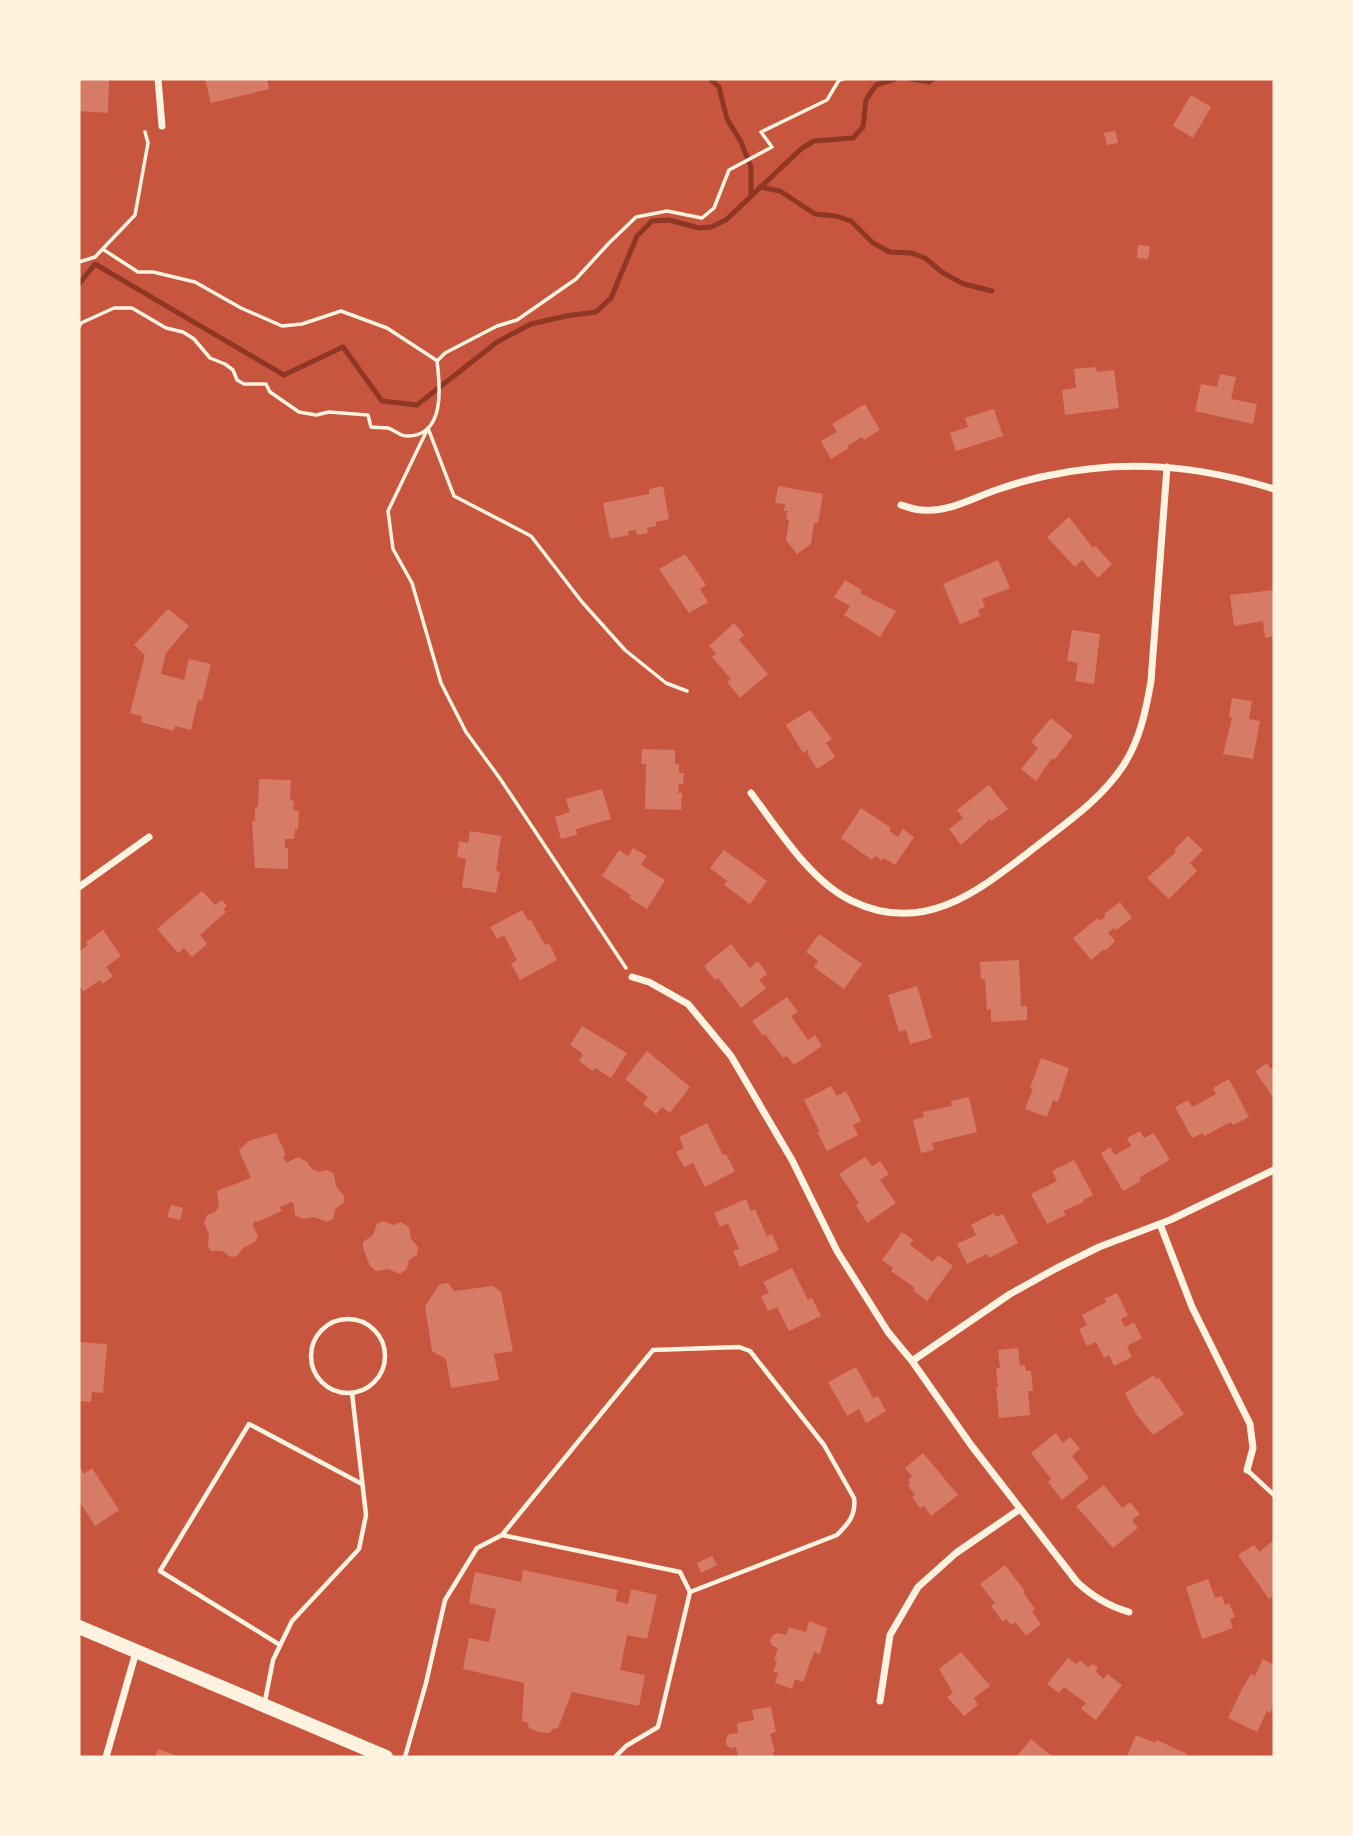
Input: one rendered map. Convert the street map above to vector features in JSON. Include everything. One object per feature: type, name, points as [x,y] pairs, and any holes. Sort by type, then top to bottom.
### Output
[{"type":"main road","points":[[79,1627],[386,1757]]},
{"type":"street","points":[[158,79],[162,126]]},
{"type":"street","points":[[751,793],[789,842],[832,890],[852,902],[897,913],[920,913],[962,900],[983,888],[1086,808],[1109,786],[1125,763],[1138,736],[1146,709],[1151,681],[1167,467]]},
{"type":"street","points":[[901,505],[923,511],[943,509],[1000,488],[1045,476],[1092,468],[1167,467],[1233,476],[1274,489]]},
{"type":"street","points":[[79,887],[149,837]]},
{"type":"street","points":[[632,977],[649,982],[688,1003],[731,1056],[792,1160],[837,1251],[888,1332],[1077,1582],[1093,1597],[1129,1612]]},
{"type":"street","points":[[912,1361],[1010,1294],[1055,1269],[1099,1247],[1160,1224],[1274,1170]]},
{"type":"street","points":[[1160,1224],[1192,1307],[1250,1424],[1253,1448],[1247,1470]]},
{"type":"street","points":[[880,1702],[890,1635],[918,1587],[956,1553],[1020,1509]]},
{"type":"street","points":[[106,1757],[136,1651]]},
{"type":"lane","points":[[339,1319],[363,1321],[374,1328],[385,1349],[385,1362],[374,1383],[352,1393],[339,1392],[328,1387],[319,1379],[313,1368],[313,1343],[328,1324],[339,1319]]},
{"type":"lane","points":[[405,1757],[445,1600],[477,1548],[502,1535],[653,1350],[739,1347],[750,1351],[824,1445],[854,1498],[855,1508],[851,1521],[837,1535],[690,1592]]},
{"type":"lane","points":[[264,1705],[273,1660],[292,1621],[359,1549],[366,1515],[352,1393]]},
{"type":"lane","points":[[280,1645],[160,1571],[248,1424],[362,1484]]},
{"type":"lane","points":[[1247,1470],[1274,1495]]},
{"type":"lane","points":[[502,1535],[680,1572],[690,1592],[658,1727],[626,1746],[615,1757]]},
{"type":"path","points":[[437,360],[444,353],[497,326],[517,320],[576,279],[636,217],[667,211],[702,218],[714,208],[729,170],[772,147],[761,132],[827,100],[839,80],[844,79]]},
{"type":"path","points":[[79,262],[96,257],[135,215],[148,143],[145,132]]},
{"type":"path","points":[[104,250],[138,272],[153,272],[195,282],[241,308],[282,326],[302,324],[341,311],[387,328],[437,360]]},
{"type":"path","points":[[80,324],[114,308],[132,308],[166,328],[183,332],[194,339],[210,358],[233,370],[237,380],[244,384],[266,384],[271,392],[299,412],[316,415],[329,412],[368,415],[371,427],[389,428],[405,437],[428,428]]},
{"type":"path","points":[[437,360],[441,392],[438,409],[388,511],[393,549],[412,583],[441,683],[466,732],[502,780],[632,977]]},
{"type":"path","points":[[428,428],[454,496],[531,536],[582,602],[625,650],[666,683],[687,691]]},
{"type":"building","points":[[79,79],[109,79],[108,113],[79,111]]},
{"type":"building","points":[[205,79],[267,79],[269,89],[211,103]]},
{"type":"building","points":[[1191,95],[1211,107],[1193,138],[1173,126]]},
{"type":"building","points":[[1115,131],[1118,143],[1107,145],[1104,133]]},
{"type":"building","points":[[1138,245],[1150,246],[1148,259],[1137,258]]},
{"type":"building","points":[[1096,367],[1097,372],[1114,370],[1119,408],[1065,415],[1062,390],[1076,388],[1074,369]]},
{"type":"building","points":[[1220,374],[1236,377],[1231,399],[1257,404],[1253,424],[1195,411],[1201,384],[1217,387]]},
{"type":"building","points":[[865,404],[880,430],[864,440],[862,437],[831,459],[821,441],[837,432],[832,424]]},
{"type":"building","points":[[994,409],[1003,436],[956,451],[950,433],[968,427],[965,418]]},
{"type":"building","points":[[663,486],[669,519],[656,522],[656,526],[647,528],[648,533],[637,535],[636,530],[628,531],[629,535],[610,539],[603,503],[649,494],[649,489]]},
{"type":"building","points":[[778,486],[823,494],[811,544],[797,554],[786,540],[789,520],[786,519],[788,511],[784,511],[785,504],[775,503]]},
{"type":"building","points":[[1069,517],[1093,548],[1095,546],[1112,564],[1098,578],[1082,560],[1075,567],[1047,537]]},
{"type":"building","points":[[685,554],[706,585],[700,589],[708,602],[689,613],[659,569]]},
{"type":"building","points":[[998,560],[1010,588],[982,599],[985,607],[978,610],[980,616],[960,624],[943,584]]},
{"type":"building","points":[[845,580],[862,590],[860,593],[896,611],[880,637],[844,615],[850,606],[834,597]]},
{"type":"building","points":[[1274,590],[1274,636],[1265,638],[1263,621],[1234,626],[1230,595]]},
{"type":"building","points":[[168,609],[189,626],[166,653],[161,674],[184,680],[189,659],[211,664],[202,701],[198,700],[191,730],[175,726],[174,731],[141,722],[142,716],[130,713],[145,655],[134,645]]},
{"type":"building","points":[[734,623],[744,635],[739,640],[768,674],[740,698],[727,682],[731,679],[712,657],[716,654],[709,646]]},
{"type":"building","points":[[1072,630],[1100,634],[1094,684],[1075,681],[1078,663],[1067,661]]},
{"type":"building","points":[[1232,698],[1252,701],[1249,719],[1260,721],[1253,759],[1223,754],[1232,718],[1229,717]]},
{"type":"building","points":[[810,710],[832,739],[826,743],[835,757],[817,769],[807,753],[808,750],[803,753],[786,725]]},
{"type":"building","points":[[1051,718],[1073,736],[1054,760],[1052,758],[1036,781],[1021,769],[1038,748],[1031,742]]},
{"type":"building","points":[[642,749],[675,750],[675,764],[679,764],[679,773],[684,773],[683,784],[679,784],[678,793],[682,793],[681,810],[645,809],[646,764],[641,764]]},
{"type":"building","points":[[259,779],[291,780],[290,800],[294,801],[293,810],[299,811],[298,829],[295,829],[294,839],[285,839],[288,869],[255,868],[252,821],[255,821],[255,807],[258,807]]},
{"type":"building","points":[[989,785],[1008,809],[991,821],[990,819],[961,845],[949,829],[963,818],[957,810]]},
{"type":"building","points":[[602,789],[611,819],[576,829],[577,835],[561,839],[555,817],[570,812],[566,799]]},
{"type":"building","points":[[861,808],[891,828],[889,831],[898,837],[903,829],[914,837],[895,865],[875,856],[872,860],[841,838]]},
{"type":"building","points":[[470,831],[501,836],[496,871],[500,872],[496,893],[462,887],[466,859],[457,857],[459,841],[468,843]]},
{"type":"building","points":[[1188,836],[1203,850],[1190,863],[1197,871],[1169,899],[1147,878],[1176,852],[1174,850]]},
{"type":"building","points":[[633,848],[647,856],[641,865],[665,880],[647,909],[602,876],[619,850],[628,856]]},
{"type":"building","points":[[724,850],[767,881],[750,904],[724,885],[727,881],[710,868]]},
{"type":"building","points":[[202,891],[215,905],[222,900],[227,906],[223,909],[226,912],[200,935],[207,944],[192,957],[184,948],[178,953],[157,929]]},
{"type":"building","points":[[1120,902],[1132,918],[1108,933],[1115,941],[1091,960],[1073,938],[1098,918],[1100,921],[1106,916],[1104,914]]},
{"type":"building","points":[[522,910],[545,945],[549,943],[557,960],[520,980],[511,964],[517,960],[504,935],[497,939],[490,927]]},
{"type":"building","points":[[103,930],[121,956],[106,967],[113,976],[102,984],[100,980],[84,991],[79,986],[79,952],[88,945],[86,942]]},
{"type":"building","points":[[819,934],[862,964],[844,989],[814,967],[818,961],[806,952]]},
{"type":"building","points":[[731,944],[750,968],[758,961],[767,974],[759,980],[766,988],[741,1008],[718,978],[715,980],[704,966]]},
{"type":"building","points":[[1019,960],[1021,1006],[1027,1006],[1027,1020],[991,1022],[991,1009],[987,1010],[985,979],[981,979],[980,962]]},
{"type":"building","points":[[917,986],[932,1038],[910,1044],[906,1030],[899,1032],[888,995]]},
{"type":"building","points":[[787,997],[798,1012],[791,1016],[808,1040],[815,1035],[822,1046],[794,1065],[787,1056],[783,1058],[752,1021]]},
{"type":"building","points":[[582,1026],[627,1053],[611,1078],[595,1068],[593,1071],[579,1061],[583,1054],[570,1045]]},
{"type":"building","points":[[647,1051],[690,1087],[670,1113],[662,1107],[656,1114],[643,1104],[648,1097],[625,1079]]},
{"type":"building","points":[[1041,1058],[1069,1068],[1058,1102],[1053,1100],[1047,1117],[1025,1109]]},
{"type":"building","points":[[1267,1063],[1271,1069],[1274,1067],[1274,1099],[1255,1071]]},
{"type":"building","points":[[1229,1079],[1249,1117],[1233,1125],[1231,1122],[1204,1136],[1203,1133],[1192,1138],[1175,1107],[1188,1100],[1192,1107],[1216,1094],[1213,1088]]},
{"type":"building","points":[[831,1086],[837,1096],[846,1091],[861,1121],[853,1125],[858,1135],[827,1151],[804,1100]]},
{"type":"building","points":[[969,1097],[977,1132],[932,1143],[934,1150],[921,1153],[913,1120],[924,1117],[923,1112],[952,1106],[951,1101]]},
{"type":"building","points":[[707,1123],[723,1155],[726,1154],[735,1171],[705,1187],[693,1163],[684,1167],[676,1152],[684,1148],[679,1137]]},
{"type":"building","points":[[1140,1131],[1144,1138],[1154,1133],[1170,1160],[1140,1177],[1141,1181],[1123,1191],[1101,1153],[1110,1147],[1115,1155],[1131,1146],[1127,1138]]},
{"type":"building","points":[[276,1133],[286,1155],[283,1156],[286,1163],[298,1157],[318,1172],[327,1170],[334,1174],[336,1186],[344,1196],[344,1203],[335,1209],[333,1219],[327,1222],[314,1217],[302,1219],[295,1215],[292,1202],[279,1207],[282,1211],[254,1221],[253,1226],[258,1236],[255,1242],[243,1248],[237,1256],[231,1257],[222,1251],[211,1251],[208,1246],[209,1234],[204,1223],[207,1215],[219,1207],[217,1191],[251,1178],[239,1150],[249,1141]]},
{"type":"building","points":[[865,1157],[872,1166],[880,1161],[889,1174],[880,1180],[896,1203],[867,1223],[856,1205],[859,1203],[839,1174]]},
{"type":"building","points":[[1074,1160],[1093,1195],[1063,1211],[1066,1215],[1047,1224],[1031,1194],[1057,1181],[1052,1171]]},
{"type":"building","points":[[746,1199],[751,1211],[755,1209],[767,1236],[772,1234],[779,1250],[740,1267],[733,1251],[739,1249],[728,1223],[720,1227],[714,1213]]},
{"type":"building","points":[[171,1205],[183,1208],[180,1220],[167,1217]]},
{"type":"building","points":[[994,1213],[996,1217],[1003,1214],[1018,1243],[989,1258],[987,1254],[967,1264],[957,1244],[976,1235],[971,1225]]},
{"type":"building","points":[[383,1221],[393,1225],[401,1222],[409,1227],[411,1239],[418,1247],[417,1255],[409,1260],[407,1269],[400,1274],[388,1269],[376,1271],[370,1266],[363,1248],[363,1242],[373,1235],[377,1224]]},
{"type":"building","points":[[902,1232],[913,1240],[910,1245],[933,1262],[938,1255],[953,1266],[927,1301],[882,1260]]},
{"type":"building","points":[[792,1268],[808,1300],[812,1298],[821,1316],[789,1331],[777,1307],[768,1311],[761,1296],[769,1293],[763,1282]]},
{"type":"building","points":[[448,1283],[454,1291],[493,1286],[501,1292],[513,1351],[494,1354],[499,1380],[451,1388],[446,1359],[432,1351],[425,1306],[440,1284]]},
{"type":"building","points":[[1117,1293],[1128,1315],[1121,1319],[1125,1327],[1134,1322],[1142,1338],[1127,1346],[1132,1357],[1114,1366],[1109,1355],[1104,1358],[1096,1342],[1087,1346],[1079,1329],[1087,1325],[1082,1315]]},
{"type":"building","points":[[79,1342],[107,1344],[103,1393],[92,1392],[91,1402],[79,1401]]},
{"type":"building","points":[[1018,1348],[1020,1366],[1025,1365],[1026,1371],[1031,1371],[1033,1391],[1028,1391],[1030,1415],[999,1418],[996,1387],[996,1368],[1000,1368],[998,1350]]},
{"type":"building","points":[[856,1367],[873,1398],[878,1396],[886,1411],[866,1423],[859,1409],[847,1416],[828,1382]]},
{"type":"building","points":[[1154,1375],[1156,1379],[1159,1378],[1184,1414],[1153,1435],[1136,1414],[1125,1393]]},
{"type":"building","points":[[1056,1433],[1063,1443],[1070,1437],[1080,1449],[1072,1456],[1089,1478],[1062,1500],[1048,1482],[1051,1479],[1031,1453]]},
{"type":"building","points":[[923,1453],[958,1495],[931,1516],[924,1506],[920,1508],[912,1497],[915,1495],[908,1486],[908,1480],[912,1477],[905,1468]]},
{"type":"building","points":[[79,1466],[84,1474],[92,1468],[119,1510],[95,1526],[79,1501]]},
{"type":"building","points":[[1104,1485],[1122,1508],[1130,1502],[1140,1514],[1132,1520],[1138,1528],[1113,1548],[1076,1506]]},
{"type":"building","points":[[1274,1540],[1274,1595],[1269,1599],[1238,1555],[1254,1545],[1259,1552]]},
{"type":"building","points":[[712,1556],[717,1565],[701,1573],[697,1563]]},
{"type":"building","points":[[1005,1565],[1025,1591],[1023,1592],[1035,1609],[1032,1612],[1041,1624],[1026,1636],[1015,1622],[1011,1625],[1006,1619],[1003,1622],[991,1606],[995,1603],[980,1584]]},
{"type":"building","points":[[523,1570],[618,1590],[615,1601],[628,1604],[631,1589],[657,1595],[647,1639],[627,1635],[620,1670],[645,1675],[639,1706],[572,1692],[558,1728],[550,1733],[539,1732],[522,1721],[524,1683],[463,1669],[469,1638],[489,1642],[496,1609],[469,1603],[475,1572],[521,1582]]},
{"type":"building","points":[[1208,1579],[1215,1598],[1222,1596],[1225,1605],[1229,1603],[1235,1617],[1230,1619],[1233,1628],[1202,1639],[1186,1587]]},
{"type":"building","points":[[809,1621],[827,1628],[820,1654],[814,1652],[803,1682],[795,1679],[792,1689],[775,1683],[778,1673],[773,1672],[777,1661],[774,1660],[778,1648],[770,1641],[772,1636],[777,1633],[786,1635],[789,1627],[806,1632]]},
{"type":"building","points":[[961,1652],[990,1686],[974,1698],[978,1705],[964,1716],[947,1697],[953,1693],[939,1669]]},
{"type":"building","points":[[1068,1658],[1077,1664],[1080,1660],[1088,1667],[1093,1664],[1104,1679],[1107,1674],[1122,1685],[1096,1720],[1081,1709],[1086,1703],[1064,1687],[1059,1693],[1047,1684]]},
{"type":"building","points":[[1263,1659],[1274,1665],[1274,1704],[1270,1713],[1267,1711],[1257,1732],[1228,1718],[1242,1689],[1251,1674],[1255,1676]]},
{"type":"building","points":[[771,1707],[776,1732],[770,1734],[774,1757],[738,1757],[736,1747],[726,1745],[729,1734],[738,1733],[737,1723],[754,1720],[752,1710]]},
{"type":"building","points":[[1136,1735],[1155,1743],[1157,1740],[1187,1754],[1186,1757],[1127,1756]]},
{"type":"building","points":[[1031,1739],[1053,1757],[1016,1757]]},
{"type":"building","points":[[158,1749],[180,1757],[155,1757]]},
{"type":"waterway","points":[[710,79],[719,87],[727,119],[741,142],[751,167],[751,196]]},
{"type":"waterway","points":[[79,284],[95,264],[284,375],[343,347],[382,401],[417,405],[497,342],[531,324],[596,312],[611,298],[637,236],[652,221],[669,220],[699,228],[711,227],[726,220],[801,149],[814,141],[853,138],[863,127],[866,100],[876,85],[895,79]]},
{"type":"waterway","points":[[912,79],[929,82],[933,79]]},
{"type":"waterway","points":[[760,187],[780,191],[815,214],[851,221],[873,243],[890,252],[911,253],[925,258],[943,273],[964,284],[992,291]]}]
